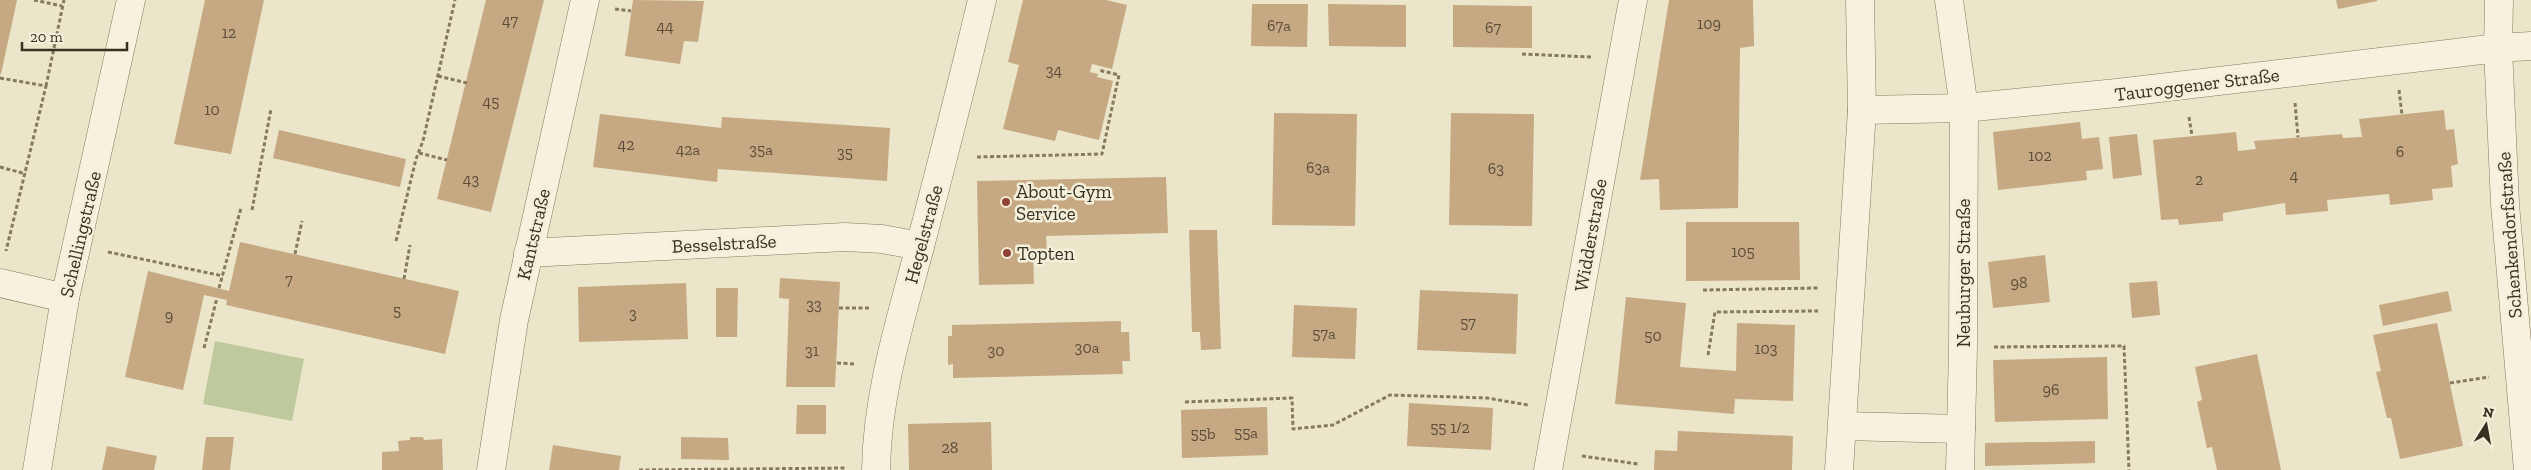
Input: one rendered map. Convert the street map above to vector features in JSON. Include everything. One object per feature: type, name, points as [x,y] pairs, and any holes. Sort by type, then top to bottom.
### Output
[{"type":"street","name":"Schellingstraße","points":[[36,470],[65,298],[131,0]]},
{"type":"street","name":"Kantstraße","points":[[491,470],[514,320],[585,0]]},
{"type":"street","name":"Hegelstraße","points":[[876,469],[880,411],[889,366],[944,158],[982,0]]},
{"type":"street","name":"Widderstraße","points":[[1550,461],[1633,0]]},
{"type":"street","points":[[1839,470],[1862,110],[1860,0]]},
{"type":"street","name":"Neuburger Straße","points":[[1949,0],[1964,108],[1963,347],[1960,470]]},
{"type":"street","name":"Schenkendorfstraße","points":[[2499,0],[2498,48],[2520,262],[2520,373],[2528,470]]},
{"type":"street","name":"Tauroggener Straße","points":[[1862,110],[1964,108],[2117,93],[2498,48],[2531,46]]},
{"type":"street","name":"Besselstraße","points":[[528,253],[845,237],[882,239],[920,246]]},
{"type":"street","points":[[0,283],[65,298]]},
{"type":"street","points":[[1843,426],[1960,429]]},
{"type":"path","points":[[34,0],[62,6]]},
{"type":"path","points":[[5,255],[26,174],[64,0]]},
{"type":"path","points":[[396,241],[438,76],[455,0]]},
{"type":"path","points":[[1522,54],[1623,56]]},
{"type":"path","points":[[944,158],[1102,154],[1119,75],[1098,70]]},
{"type":"path","points":[[438,76],[467,82]]},
{"type":"path","points":[[0,78],[46,86]]},
{"type":"path","points":[[252,210],[271,109]]},
{"type":"path","points":[[418,153],[447,160]]},
{"type":"path","points":[[0,167],[26,174]]},
{"type":"path","points":[[219,288],[241,208]]},
{"type":"path","points":[[295,254],[302,221]]},
{"type":"path","points":[[77,245],[223,276]]},
{"type":"path","points":[[404,279],[410,245]]},
{"type":"path","points":[[1704,290],[1851,300]]},
{"type":"path","points":[[204,348],[217,298]]},
{"type":"path","points":[[1708,355],[1715,312],[1851,300]]},
{"type":"path","points":[[1963,347],[2124,346],[2129,470]]},
{"type":"path","points":[[2450,384],[2520,373]]},
{"type":"path","points":[[1185,402],[1292,398],[1293,430],[1333,425],[1390,395],[1487,398],[1559,408]]},
{"type":"path","points":[[1550,461],[1638,464]]},
{"type":"path","points":[[639,470],[876,469]]},
{"type":"green space","points":[[215,341],[304,359],[292,421],[203,404]]},
{"type":"building","points":[[0,0],[17,0],[1,74],[0,74]]},
{"type":"building","points":[[205,0],[264,0],[231,154],[174,144]]},
{"type":"building","points":[[486,0],[544,0],[491,212],[437,199]]},
{"type":"building","points":[[633,0],[704,1],[698,42],[684,41],[680,64],[625,56]]},
{"type":"building","points":[[1023,0],[1106,0],[1127,5],[1112,69],[1092,64],[1090,72],[1098,74],[1097,77],[1113,81],[1099,140],[1058,130],[1055,141],[1003,129],[1019,65],[1008,62]]},
{"type":"building","points":[[1669,0],[1753,0],[1754,46],[1740,48],[1738,208],[1660,210],[1659,179],[1640,180]]},
{"type":"building","points":[[2336,0],[2377,0],[2377,1],[2338,9]]},
{"type":"building","points":[[1252,4],[1308,4],[1307,47],[1251,46]]},
{"type":"building","points":[[1328,4],[1406,5],[1406,47],[1329,46]]},
{"type":"building","points":[[1453,5],[1532,6],[1532,48],[1453,47]]},
{"type":"building","points":[[2444,110],[2446,130],[2454,129],[2458,164],[2451,166],[2453,187],[2432,189],[2433,200],[2390,205],[2389,194],[2327,200],[2328,211],[2286,215],[2285,203],[2223,213],[2223,221],[2179,225],[2178,219],[2161,220],[2153,140],[2236,132],[2238,151],[2256,149],[2254,141],[2342,134],[2343,138],[2362,137],[2359,119]]},
{"type":"building","points":[[1274,113],[1357,114],[1355,226],[1272,225]]},
{"type":"building","points":[[1451,113],[1534,114],[1532,226],[1449,225]]},
{"type":"building","points":[[600,114],[721,128],[722,117],[890,128],[887,181],[718,169],[717,182],[593,167]]},
{"type":"building","points":[[2080,122],[2082,139],[2099,137],[2103,169],[2086,171],[2087,180],[1998,190],[1993,132]]},
{"type":"building","points":[[279,130],[406,159],[400,187],[273,158]]},
{"type":"building","points":[[2137,134],[2142,175],[2113,179],[2109,137]]},
{"type":"building","points":[[1166,177],[1168,233],[1046,236],[1047,253],[1033,253],[1034,284],[979,285],[977,181]]},
{"type":"building","points":[[1686,222],[1799,222],[1800,280],[1686,281]]},
{"type":"building","points":[[1189,230],[1217,230],[1221,349],[1201,350],[1200,332],[1192,332]]},
{"type":"building","points":[[240,242],[459,291],[445,354],[226,305],[227,300],[204,295],[183,390],[125,377],[148,271],[229,291]]},
{"type":"building","points":[[2045,255],[2050,302],[1993,308],[1988,262]]},
{"type":"building","points":[[780,278],[840,282],[835,387],[786,387],[789,299],[779,298]]},
{"type":"building","points":[[2157,281],[2160,315],[2132,318],[2129,283]]},
{"type":"building","points":[[686,283],[688,339],[579,342],[578,287]]},
{"type":"building","points":[[716,288],[738,288],[737,337],[716,337]]},
{"type":"building","points":[[1420,290],[1518,294],[1516,354],[1417,350]]},
{"type":"building","points":[[2448,291],[2452,311],[2383,326],[2379,305]]},
{"type":"building","points":[[1626,297],[1686,303],[1680,367],[1736,371],[1737,323],[1795,325],[1793,401],[1735,399],[1734,414],[1615,404]]},
{"type":"building","points":[[1294,305],[1357,308],[1355,359],[1292,357]]},
{"type":"building","points":[[1121,321],[1121,332],[1129,332],[1130,361],[1122,361],[1123,374],[953,378],[953,364],[948,365],[948,336],[952,336],[952,325]]},
{"type":"building","points":[[2437,323],[2463,446],[2400,459],[2391,418],[2387,418],[2376,372],[2381,371],[2373,335]]},
{"type":"building","points":[[2257,354],[2281,470],[2217,470],[2212,447],[2207,448],[2197,402],[2202,400],[2195,367]]},
{"type":"building","points":[[2107,357],[2108,419],[1995,422],[1993,360]]},
{"type":"building","points":[[1409,403],[1493,408],[1491,450],[1407,446]]},
{"type":"building","points":[[797,405],[826,405],[826,434],[796,434]]},
{"type":"building","points":[[1267,407],[1268,455],[1182,458],[1181,410]]},
{"type":"building","points":[[991,422],[992,470],[909,470],[908,424]]},
{"type":"building","points":[[1678,431],[1793,436],[1792,470],[1654,470],[1655,450],[1677,451]]},
{"type":"building","points":[[206,437],[234,437],[230,470],[202,470]]},
{"type":"building","points":[[410,437],[423,437],[424,440],[442,439],[443,470],[382,470],[382,452],[399,451],[398,441],[410,440]]},
{"type":"building","points":[[681,437],[728,438],[729,460],[681,459]]},
{"type":"building","points":[[2095,441],[2095,463],[1985,466],[1985,443]]},
{"type":"building","points":[[553,445],[621,456],[619,470],[549,470]]},
{"type":"building","points":[[107,446],[157,456],[154,470],[102,470]]},
{"type":"place","name":"About-Gym Service","points":[[1006,202]]},
{"type":"place","name":"Topten","points":[[1007,253]]}]
